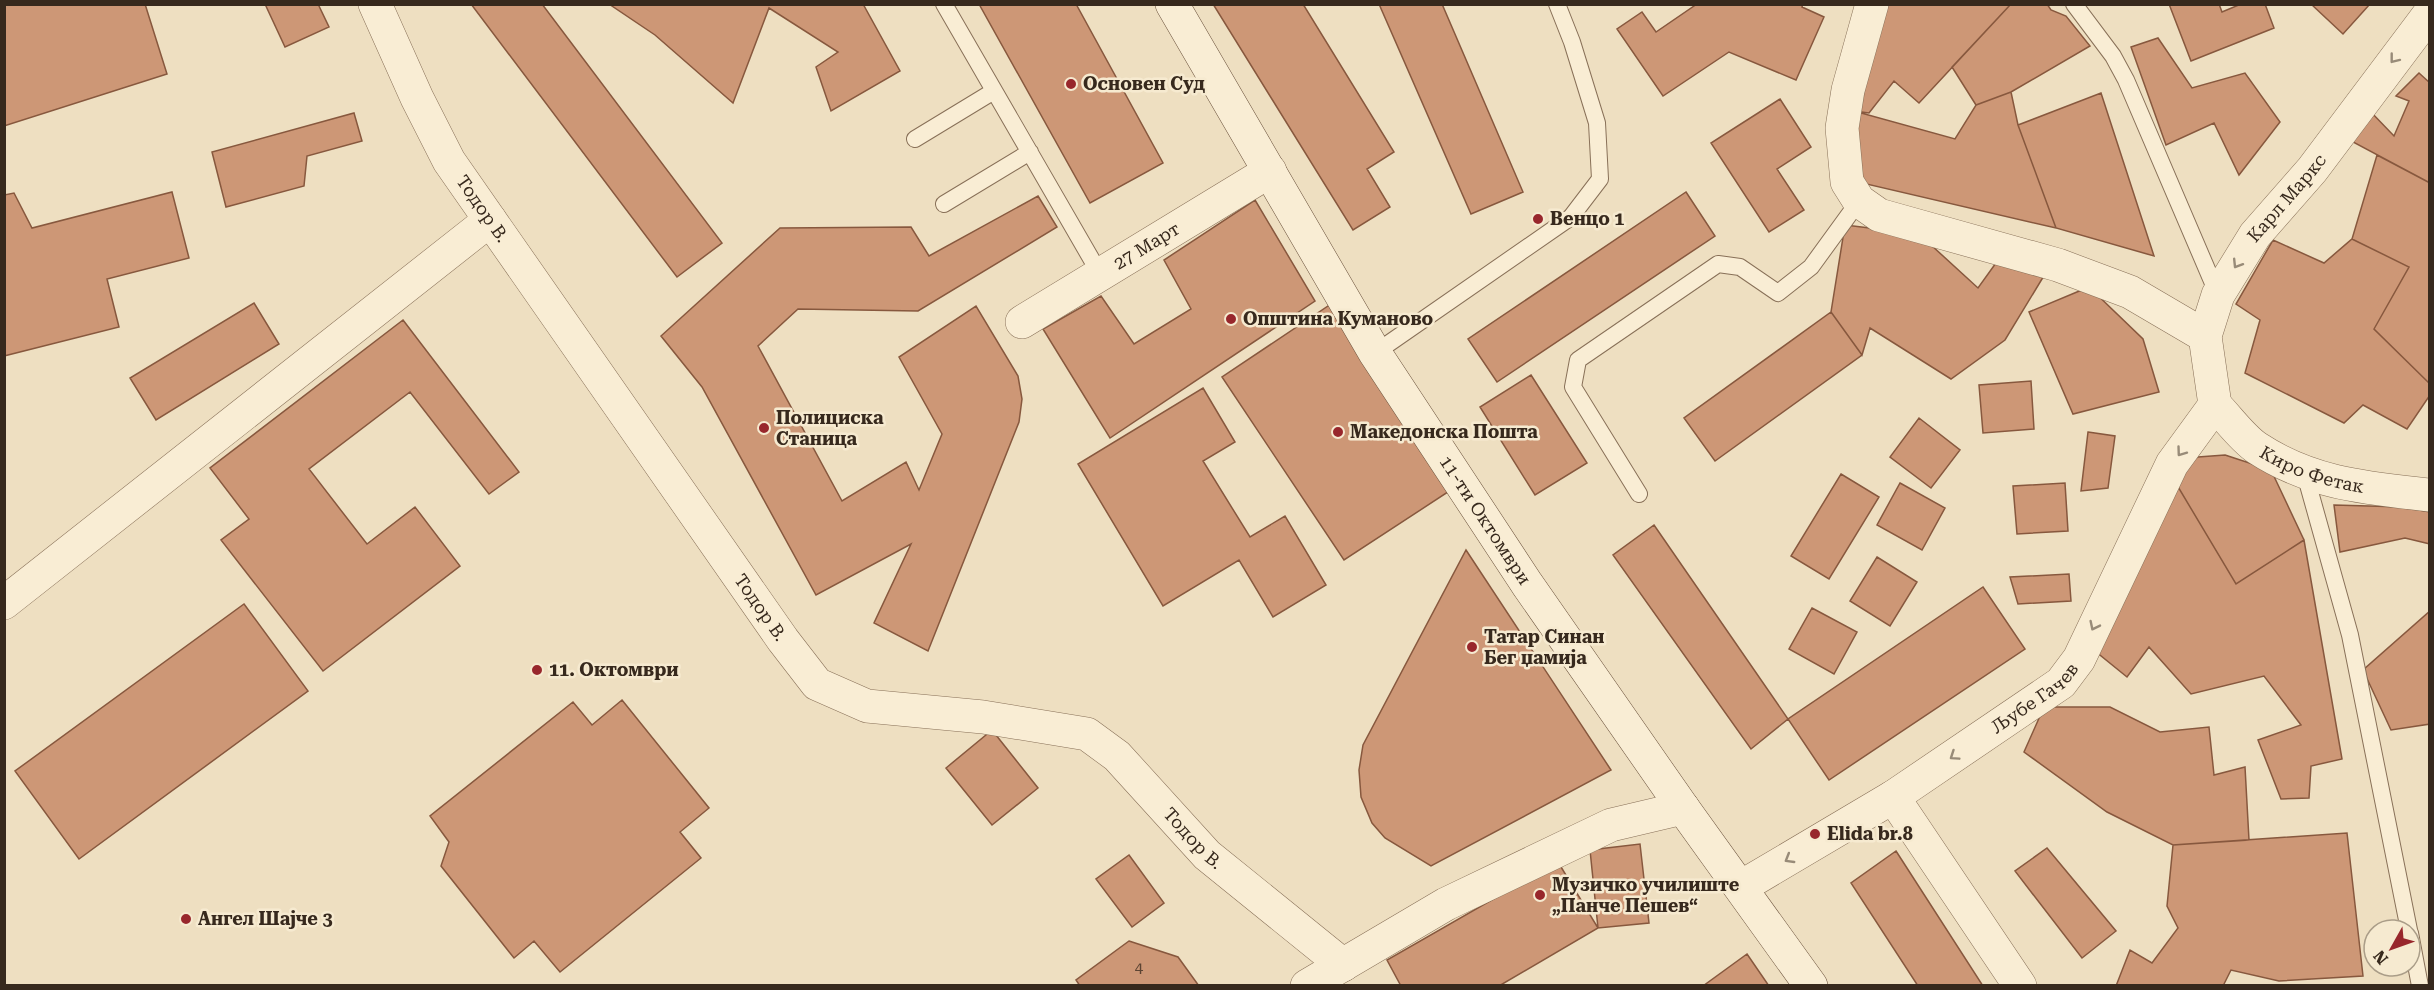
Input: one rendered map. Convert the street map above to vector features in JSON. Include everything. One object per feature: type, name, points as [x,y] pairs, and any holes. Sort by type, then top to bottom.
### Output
[{"type":"street","name":"Тодор В.","points":[[375,4],[417,98],[449,161],[783,640],[817,684],[867,706],[983,717],[1087,734],[1117,756],[1207,855],[1342,965]]},
{"type":"street","name":"11-ти Октомври","points":[[1172,4],[1375,353],[1527,584],[1683,808],[1811,986]]},
{"type":"street","points":[[1872,4],[1848,90],[1842,128],[1847,182],[1859,201],[1879,215],[2058,265],[2130,292],[2205,336]]},
{"type":"street","name":"Карл Маркс","points":[[2216,405],[2205,336],[2218,295],[2255,235],[2312,170],[2430,13]]},
{"type":"street","name":"27 Март","points":[[1022,322],[1270,171]]},
{"type":"street","points":[[4,603],[490,220]]},
{"type":"street","name":"Киро Фетак","points":[[2216,405],[2256,447],[2305,474],[2352,487],[2430,495]]},
{"type":"street","name":"Љубе Гачев","points":[[1742,887],[1893,797],[2061,684],[2079,659],[2172,464],[2216,405]]},
{"type":"street","points":[[1893,797],[2020,986]]},
{"type":"street","points":[[1308,986],[1446,904],[1611,825],[1683,808]]},
{"type":"lane","points":[[944,4],[1100,274]]},
{"type":"lane","points":[[1375,353],[1572,216],[1600,179],[1597,123],[1572,42],[1557,4]]},
{"type":"lane","points":[[2074,4],[2108,49],[2126,80],[2218,295]]},
{"type":"lane","points":[[915,139],[994,91]]},
{"type":"lane","points":[[944,204],[1030,152]]},
{"type":"lane","points":[[1640,494],[1573,387],[1578,360],[1718,264],[1740,267],[1778,293],[1811,267],[1859,201]]},
{"type":"lane","points":[[2305,474],[2350,634],[2407,918]]},
{"type":"building","points":[[4,4],[145,4],[167,74],[4,126]]},
{"type":"building","points":[[265,4],[318,4],[329,27],[285,47]]},
{"type":"building","points":[[471,4],[542,4],[722,243],[677,277]]},
{"type":"building","points":[[609,4],[863,4],[900,71],[831,111],[816,67],[838,52],[769,8],[733,103],[655,35]]},
{"type":"building","name":"Основен Суд","points":[[979,4],[1076,4],[1163,163],[1090,203]]},
{"type":"building","points":[[1213,4],[1303,4],[1394,152],[1367,169],[1390,207],[1353,230]]},
{"type":"building","points":[[1379,4],[1442,4],[1523,192],[1471,214]]},
{"type":"building","points":[[1697,4],[1803,4],[1802,7],[1824,17],[1796,80],[1729,52],[1663,96],[1617,29],[1642,12],[1656,32]]},
{"type":"building","points":[[1889,4],[2011,4],[1919,103],[1894,81],[1869,113],[1854,111],[1871,36]]},
{"type":"building","points":[[2011,4],[2047,4],[2051,10],[2066,16],[2090,46],[2011,92],[1976,105],[1952,67]]},
{"type":"building","points":[[2169,4],[2219,4],[2222,12],[2241,4],[2265,4],[2274,28],[2191,61]]},
{"type":"building","points":[[2311,4],[2370,4],[2343,34]]},
{"type":"building","points":[[2158,38],[2192,88],[2245,73],[2280,122],[2239,175],[2214,123],[2166,145],[2131,47]]},
{"type":"building","points":[[2419,73],[2430,83],[2430,183],[2353,142],[2369,110],[2394,136],[2409,101],[2396,96]]},
{"type":"building","points":[[2011,92],[2018,125],[2056,228],[1862,183],[1854,111],[1955,139],[1976,105]]},
{"type":"building","points":[[2101,93],[2154,256],[2056,228],[2018,125]]},
{"type":"building","points":[[1780,99],[1811,147],[1777,169],[1804,210],[1769,232],[1711,143]]},
{"type":"building","points":[[354,113],[362,141],[307,156],[304,186],[226,207],[212,152]]},
{"type":"building","points":[[2377,155],[2430,183],[2430,384],[2374,329],[2409,267],[2352,239]]},
{"type":"building","points":[[172,192],[189,258],[107,279],[119,327],[4,356],[4,195],[14,193],[32,228]]},
{"type":"building","points":[[1686,192],[1715,236],[1497,382],[1468,339]]},
{"type":"building","name":"Полициска Станица","points":[[1038,196],[1057,227],[918,311],[798,309],[758,346],[842,501],[906,462],[919,490],[942,434],[899,357],[976,306],[1018,376],[1022,399],[1019,422],[928,651],[874,623],[911,544],[816,595],[702,387],[661,336],[780,228],[911,227],[929,256]]},
{"type":"building","name":"Општина Куманово","points":[[1255,200],[1315,301],[1110,438],[1043,329],[1101,296],[1134,344],[1191,309],[1164,260]]},
{"type":"building","points":[[1845,225],[1919,234],[1978,288],[2001,256],[2045,274],[2005,340],[1951,379],[1870,328],[1862,355],[1831,312]]},
{"type":"building","points":[[2352,239],[2409,267],[2374,329],[2430,384],[2430,395],[2407,429],[2363,405],[2344,423],[2245,373],[2260,320],[2236,304],[2273,240],[2324,263]]},
{"type":"building","points":[[2089,287],[2143,339],[2159,392],[2073,414],[2029,312]]},
{"type":"building","points":[[254,303],[279,344],[156,420],[130,378]]},
{"type":"building","name":"Македонска Пошта","points":[[1331,304],[1454,488],[1344,560],[1222,377]]},
{"type":"building","points":[[1831,312],[1862,355],[1715,461],[1684,418]]},
{"type":"building","points":[[403,320],[519,472],[489,494],[410,392],[309,469],[367,544],[415,507],[460,566],[323,671],[221,540],[249,519],[210,468]]},
{"type":"building","points":[[1531,375],[1587,463],[1535,495],[1480,407]]},
{"type":"building","points":[[2031,381],[2034,429],[1983,433],[1979,385]]},
{"type":"building","points":[[1203,388],[1235,442],[1203,461],[1250,537],[1285,516],[1326,585],[1273,617],[1239,560],[1163,606],[1078,464]]},
{"type":"building","points":[[1919,418],[1960,450],[1931,488],[1890,457]]},
{"type":"building","points":[[2088,432],[2115,436],[2108,488],[2081,491]]},
{"type":"building","points":[[2225,455],[2271,470],[2304,540],[2236,584],[2171,475],[2198,457]]},
{"type":"building","points":[[1841,474],[1879,497],[1829,579],[1791,556]]},
{"type":"building","points":[[2171,475],[2236,584],[2304,540],[2342,759],[2311,766],[2309,798],[2281,799],[2258,740],[2301,725],[2264,676],[2191,694],[2149,647],[2127,677],[2095,651]]},
{"type":"building","points":[[1900,483],[1945,508],[1922,550],[1877,525]]},
{"type":"building","points":[[2065,483],[2068,531],[2017,534],[2013,486]]},
{"type":"building","points":[[2334,505],[2403,507],[2430,512],[2430,544],[2405,538],[2340,552]]},
{"type":"building","points":[[1654,525],[1788,719],[1751,749],[1613,555]]},
{"type":"building","name":"Татар Синан Бег џамија","points":[[1466,550],[1611,770],[1431,866],[1385,838],[1372,823],[1361,797],[1359,770],[1363,745]]},
{"type":"building","points":[[1877,557],[1917,582],[1890,626],[1850,601]]},
{"type":"building","points":[[2069,574],[2071,601],[2018,604],[2010,577]]},
{"type":"building","points":[[1983,587],[2025,649],[1829,780],[1788,719]]},
{"type":"building","points":[[244,604],[308,691],[79,859],[15,771]]},
{"type":"building","points":[[1812,608],[1857,632],[1834,674],[1789,649]]},
{"type":"building","points":[[2430,611],[2430,724],[2391,730],[2363,670]]},
{"type":"building","points":[[622,700],[709,808],[680,832],[701,858],[560,972],[534,941],[514,958],[441,866],[449,842],[430,816],[573,702],[592,725]]},
{"type":"building","points":[[2044,707],[2110,707],[2160,732],[2209,727],[2214,775],[2245,767],[2249,840],[2173,845],[2107,812],[2024,752]]},
{"type":"building","points":[[992,730],[1038,788],[992,825],[946,768]]},
{"type":"building","points":[[2347,833],[2362,976],[2279,981],[2231,970],[2223,986],[2116,986],[2130,950],[2152,963],[2178,928],[2167,906],[2173,845]]},
{"type":"building","points":[[1640,844],[1649,923],[1598,928],[1590,850]]},
{"type":"building","points":[[2047,848],[2116,931],[2082,958],[2015,871]]},
{"type":"building","points":[[1896,851],[1983,986],[1918,986],[1851,883]]},
{"type":"building","points":[[1129,855],[1164,903],[1132,927],[1096,879]]},
{"type":"building","name":"Музичко училиште „Панче Пешев“","points":[[1558,862],[1598,928],[1499,986],[1401,986],[1387,960]]},
{"type":"building","points":[[1129,941],[1178,957],[1199,986],[1080,986],[1076,980]]},
{"type":"building","points":[[1747,954],[1769,986],[1703,986]]},
{"type":"place","name":"Основен Суд","points":[[1071,84]]},
{"type":"place","name":"Венцо 1","points":[[1538,219]]},
{"type":"place","name":"Општина Куманово","points":[[1231,319]]},
{"type":"place","name":"Полициска Станица","points":[[764,428]]},
{"type":"place","name":"Македонска Пошта","points":[[1338,432]]},
{"type":"place","name":"Татар Синан Бег џамија","points":[[1472,647]]},
{"type":"place","name":"11. Октомври","points":[[537,670]]},
{"type":"place","name":"Elida br.8","points":[[1815,834]]},
{"type":"place","name":"Музичко училиште „Панче Пешев“","points":[[1540,895]]},
{"type":"place","name":"Ангел Шајче 3","points":[[186,919]]}]
